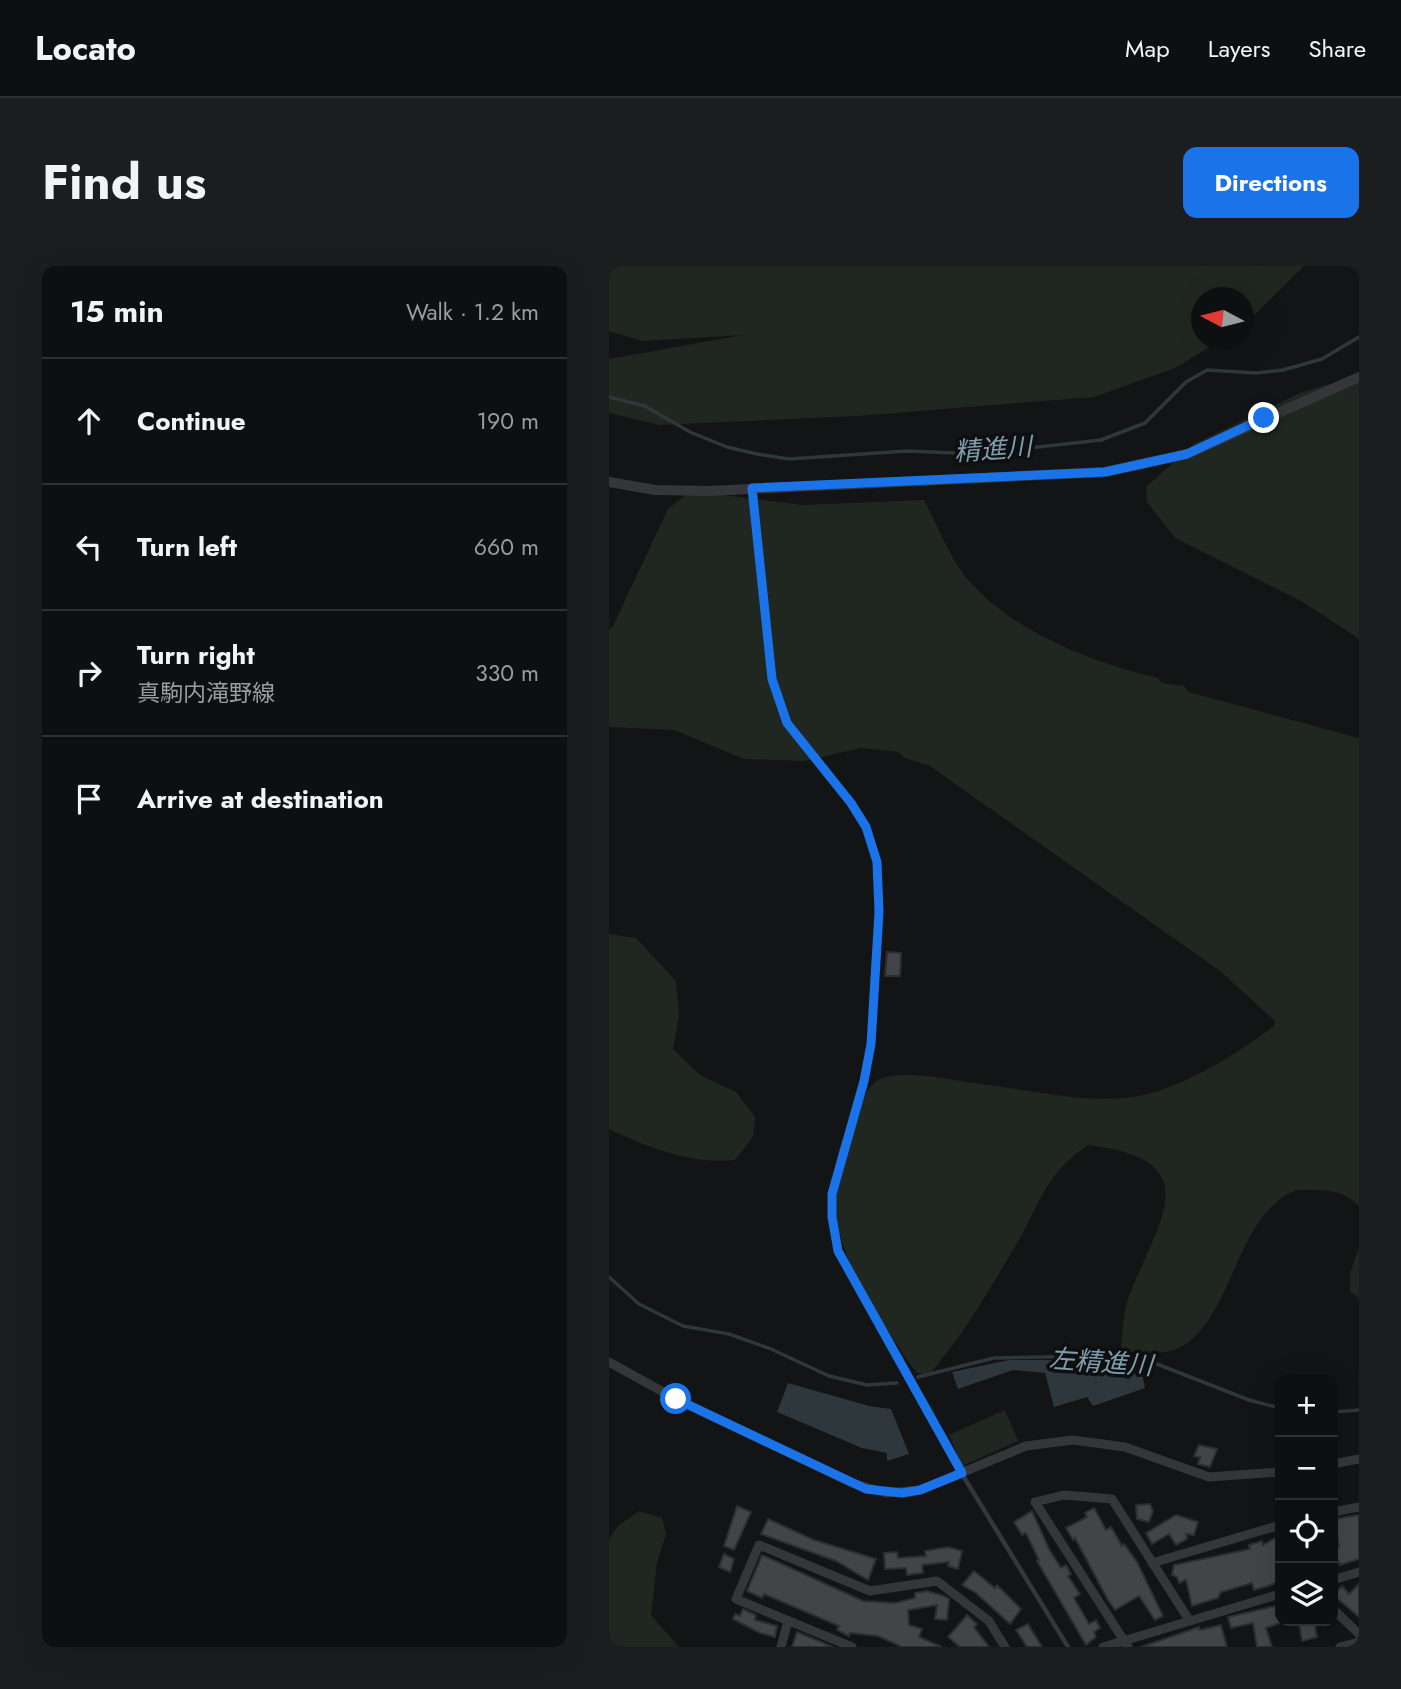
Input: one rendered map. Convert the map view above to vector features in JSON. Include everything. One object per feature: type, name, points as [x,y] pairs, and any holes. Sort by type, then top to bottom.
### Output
[{"type":"street","points":[[609,482],[655,490],[1105,472],[1187,454],[1359,377]]},
{"type":"street","points":[[609,1362],[676,1399],[866,1489],[902,1493],[920,1490],[1027,1446],[1073,1440],[1125,1447],[1209,1477],[1275,1472]]},
{"type":"street","points":[[1338,1463],[1359,1459]]},
{"type":"street","points":[[1125,1643],[1035,1502],[1064,1495],[1112,1499],[1189,1620]]},
{"type":"street","points":[[1338,1511],[1359,1507]]},
{"type":"street","points":[[1152,1563],[1275,1526]]},
{"type":"street","points":[[852,1647],[736,1599],[759,1545],[870,1591],[937,1581],[989,1621],[1005,1647]]},
{"type":"street","points":[[1338,1579],[1359,1573]]},
{"type":"street","points":[[1103,1647],[1125,1643],[1189,1620],[1275,1595]]},
{"type":"street","points":[[1338,1614],[1359,1634]]},
{"type":"street","points":[[781,1647],[788,1621]]},
{"type":"street","points":[[1340,1647],[1359,1642]]},
{"type":"lane","points":[[962,1473],[1068,1647]]},
{"type":"path","points":[[752,488],[772,679],[787,723],[851,803],[866,827],[877,862],[879,912],[871,1044],[864,1081],[832,1194],[832,1217],[838,1251],[962,1473]]},
{"type":"shaded area","points":[[609,266],[1304,266],[1254,315],[1254,287],[1191,287],[1191,350],[1205,350],[1175,368],[1094,397],[857,416],[660,425],[609,413],[609,359],[743,335],[642,341],[609,331]]},
{"type":"shaded area","points":[[1359,376],[1359,639],[1303,602],[1175,538],[1147,502],[1146,487],[1194,444],[1302,392]]},
{"type":"shaded area","points":[[691,491],[802,505],[924,500],[956,563],[973,585],[994,605],[1046,638],[1103,662],[1158,678],[1162,683],[1184,686],[1189,692],[1359,738],[1359,1206],[1339,1193],[1304,1190],[1294,1191],[1272,1206],[1255,1229],[1214,1310],[1199,1333],[1178,1348],[1147,1353],[1132,1352],[1121,1347],[1128,1299],[1161,1221],[1165,1199],[1163,1180],[1151,1165],[1127,1153],[1088,1145],[1054,1176],[988,1292],[941,1360],[928,1376],[916,1372],[858,1281],[844,1248],[836,1215],[834,1181],[840,1147],[868,1091],[876,1082],[886,1077],[897,1075],[945,1078],[1069,1097],[1123,1098],[1143,1095],[1183,1082],[1258,1038],[1274,1026],[1275,1021],[1220,971],[930,766],[905,758],[898,752],[861,748],[804,761],[744,759],[674,730],[609,727],[609,629],[613,626],[668,509]]},
{"type":"shaded area","points":[[609,934],[636,938],[676,981],[679,1016],[673,1049],[700,1075],[736,1092],[755,1117],[753,1137],[735,1160],[686,1157],[638,1142],[609,1129]]},
{"type":"shaded area","points":[[1359,1248],[1359,1298],[1350,1292],[1350,1273]]},
{"type":"shaded area","points":[[1009,1360],[1052,1360],[1077,1367],[1141,1369],[1145,1388],[1093,1406],[1087,1397],[1054,1407],[1045,1373],[1013,1370],[958,1389],[952,1372]]},
{"type":"shaded area","points":[[788,1383],[869,1406],[891,1409],[909,1454],[887,1461],[887,1453],[862,1448],[777,1412]]},
{"type":"shaded area","points":[[1005,1410],[1018,1441],[962,1466],[949,1435]]},
{"type":"shaded area","points":[[639,1511],[662,1518],[666,1534],[657,1563],[651,1615],[679,1647],[609,1647],[609,1539],[618,1526]]},
{"type":"building","points":[[887,952],[901,953],[900,976],[885,976]]},
{"type":"building","points":[[1199,1445],[1217,1449],[1210,1467],[1198,1464],[1200,1457],[1194,1456]]},
{"type":"building","points":[[1150,1504],[1153,1511],[1149,1522],[1137,1519],[1136,1505]]},
{"type":"building","points":[[737,1506],[751,1512],[734,1550],[724,1546]]},
{"type":"building","points":[[1094,1508],[1106,1530],[1111,1527],[1122,1546],[1124,1544],[1137,1562],[1163,1616],[1155,1620],[1139,1596],[1115,1610],[1108,1600],[1075,1538],[1073,1540],[1066,1528],[1087,1517],[1085,1513]]},
{"type":"building","points":[[1032,1511],[1049,1549],[1061,1568],[1066,1565],[1071,1574],[1068,1576],[1080,1594],[1074,1598],[1089,1624],[1096,1620],[1100,1628],[1094,1632],[1096,1637],[1086,1645],[1037,1561],[1039,1560],[1026,1533],[1022,1535],[1014,1522]]},
{"type":"building","points":[[1176,1515],[1198,1522],[1194,1535],[1186,1534],[1187,1539],[1176,1545],[1169,1534],[1152,1544],[1146,1533]]},
{"type":"building","points":[[1359,1515],[1359,1559],[1340,1565],[1338,1560],[1338,1518]]},
{"type":"building","points":[[768,1519],[814,1540],[876,1559],[868,1580],[836,1561],[761,1534]]},
{"type":"building","points":[[1275,1538],[1275,1583],[1268,1586],[1254,1590],[1252,1583],[1221,1592],[1218,1598],[1192,1606],[1186,1580],[1179,1583],[1177,1577],[1172,1575],[1174,1565],[1250,1549],[1249,1545],[1262,1541],[1263,1545]]},
{"type":"building","points":[[948,1547],[962,1551],[958,1569],[948,1566],[949,1562],[922,1565],[923,1573],[907,1575],[906,1568],[885,1569],[884,1553],[897,1552],[898,1558],[926,1556],[925,1551]]},
{"type":"building","points":[[724,1554],[734,1559],[730,1572],[719,1567]]},
{"type":"building","points":[[762,1555],[863,1601],[895,1603],[915,1598],[915,1593],[927,1591],[944,1596],[949,1599],[947,1620],[935,1619],[937,1605],[908,1610],[909,1625],[922,1629],[919,1637],[942,1647],[902,1647],[878,1636],[850,1633],[849,1636],[837,1630],[839,1626],[764,1594],[762,1598],[747,1591]]},
{"type":"building","points":[[974,1571],[995,1588],[997,1585],[1021,1609],[1010,1624],[976,1593],[962,1585]]},
{"type":"building","points":[[1359,1584],[1359,1617],[1338,1599],[1338,1590],[1342,1586],[1349,1594]]},
{"type":"building","points":[[1275,1606],[1275,1625],[1266,1628],[1272,1647],[1257,1647],[1253,1623],[1231,1628],[1228,1617]]},
{"type":"building","points":[[743,1609],[756,1615],[755,1620],[777,1626],[775,1637],[760,1633],[733,1619],[735,1614],[740,1616]]},
{"type":"building","points":[[967,1615],[977,1624],[974,1627],[989,1647],[960,1647],[948,1637]]},
{"type":"building","points":[[1028,1624],[1042,1647],[1027,1647],[1016,1630]]},
{"type":"building","points":[[1221,1625],[1227,1647],[1141,1647],[1199,1627],[1200,1630]]},
{"type":"building","points":[[1300,1626],[1315,1626],[1317,1637],[1302,1641]]},
{"type":"building","points":[[797,1632],[833,1647],[792,1647]]},
{"type":"waterway","name":"精進川","points":[[609,397],[645,406],[690,432],[727,447],[789,459],[907,451],[977,454],[1101,440],[1145,423],[1186,382],[1207,370],[1256,373],[1283,370],[1322,359],[1359,337]]},
{"type":"waterway","name":"左精進川","points":[[609,1277],[639,1304],[683,1326],[729,1334],[771,1349],[829,1376],[867,1385],[897,1383]]},
{"type":"waterway","name":"左精進川","points":[[918,1377],[994,1358],[1094,1356],[1157,1364],[1249,1400],[1275,1407]]},
{"type":"waterway","name":"左精進川","points":[[1338,1412],[1359,1410]]},
{"type":"route","points":[[676,1399],[866,1489],[902,1493],[920,1490],[962,1473],[875,1322],[838,1251],[832,1217],[832,1194],[864,1081],[871,1044],[879,912],[877,862],[866,827],[851,803],[787,723],[772,679],[766,645],[752,488],[1105,472],[1187,454],[1264,418]]}]
